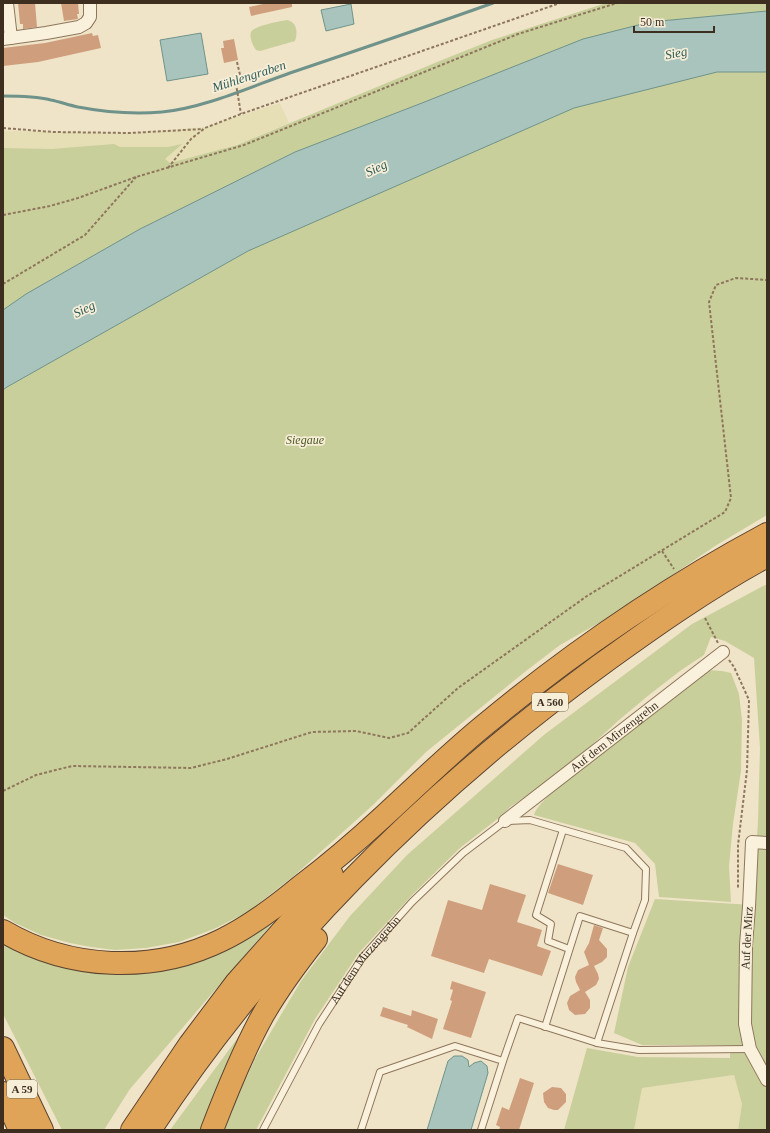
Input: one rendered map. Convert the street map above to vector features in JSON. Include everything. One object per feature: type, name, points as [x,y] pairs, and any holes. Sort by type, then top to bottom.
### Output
[{"type":"highway","points":[[3,930],[38,949],[80,960],[102,963],[125,963],[173,958],[222,940],[245,927],[314,876],[385,816],[434,769],[497,714],[539,681],[594,641],[708,567],[767,534]]},
{"type":"highway","name":"A 560","points":[[470,767],[551,701],[634,641],[690,602],[767,556]]},
{"type":"highway","points":[[150,1130],[169,1100],[237,1010],[310,925],[388,844],[470,767]]},
{"type":"highway","points":[[212,1130],[230,1084],[263,1015],[299,961],[344,905],[470,767]]},
{"type":"highway","points":[[132,1130],[190,1044],[236,983],[385,816]]},
{"type":"highway","name":"A 59","points":[[3,1048],[42,1130]]},
{"type":"highway","name":"A 59","points":[[3,1093],[20,1130]]},
{"type":"street","points":[[7,3],[7,39],[46,34],[83,26],[90,18],[90,3]]},
{"type":"street","name":"Auf dem Mirzengrehn","points":[[504,821],[723,652]]},
{"type":"street","name":"Auf der Mirz","points":[[767,843],[752,842],[746,945],[744,1024],[750,1049],[767,1080]]},
{"type":"lane","points":[[504,821],[530,820],[626,848],[646,869],[646,900],[633,934],[597,1043]]},
{"type":"lane","name":"Auf dem Mirzengrehn","points":[[263,1130],[319,1024],[362,958],[412,902],[463,853],[504,821]]},
{"type":"lane","points":[[563,830],[536,915],[551,924],[548,941],[569,950]]},
{"type":"lane","points":[[545,1027],[580,916],[633,934]]},
{"type":"lane","points":[[481,1130],[518,1018],[597,1043],[639,1050],[750,1049]]},
{"type":"lane","points":[[361,1130],[380,1072],[455,1046],[503,1061]]},
{"type":"path","points":[[3,128],[53,132],[130,133],[205,128],[560,3]]},
{"type":"path","points":[[3,215],[50,206],[78,198],[136,177],[244,146],[518,34],[617,3]]},
{"type":"path","points":[[237,62],[241,79],[236,81],[236,84],[242,114]]},
{"type":"path","points":[[168,168],[190,140],[205,128]]},
{"type":"path","points":[[3,284],[85,236],[136,177]]},
{"type":"path","points":[[3,791],[36,776],[72,766],[191,768],[227,759],[312,732],[356,731],[389,738],[408,733],[458,688],[587,596],[725,512],[731,498],[709,302],[716,285],[736,278],[767,280]]},
{"type":"path","points":[[662,551],[675,570]]},
{"type":"path","points":[[705,618],[723,652],[734,667],[749,700],[747,770],[738,845],[738,888]]},
{"type":"shaded area","points":[[280,103],[289,123],[243,142],[213,153],[3,212],[3,131],[129,133],[205,127]]},
{"type":"shaded area","points":[[734,1075],[742,1104],[738,1130],[634,1130],[642,1088]]},
{"type":"green space","name":"Siegaue","points":[[606,3],[767,3],[767,515],[715,546],[620,611],[560,645],[526,671],[426,752],[373,805],[295,875],[248,912],[214,929],[179,942],[146,948],[115,950],[70,943],[41,935],[15,923],[3,915],[3,148],[52,149],[114,144],[120,147],[168,147],[182,144],[165,159],[170,163],[237,145],[492,40]]},
{"type":"green space","points":[[287,20],[295,25],[295,41],[260,51],[256,50],[251,36],[251,32],[253,30],[268,24]]},
{"type":"green space","points":[[767,584],[767,1130],[738,1130],[742,1104],[734,1075],[642,1088],[634,1130],[564,1130],[587,1048],[638,1057],[730,1058],[730,1045],[642,1045],[614,1033],[628,967],[655,899],[753,905],[758,820],[760,748],[754,658],[725,641],[711,637],[704,655],[649,695],[551,779],[510,807],[500,817],[460,848],[412,895],[358,954],[315,1019],[256,1130],[225,1130],[238,1096],[256,1057],[301,981],[350,916],[407,855],[545,734],[692,624]]},
{"type":"green space","points":[[706,670],[731,673],[739,694],[742,720],[741,771],[733,824],[729,866],[731,902],[659,897],[655,864],[635,843],[534,815],[541,804],[555,790]]},
{"type":"green space","points":[[276,919],[130,1089],[104,1130],[62,1130],[3,1014],[3,942],[179,966],[229,949]]},
{"type":"green space","points":[[245,1028],[204,1130],[170,1130]]},
{"type":"water","points":[[351,4],[354,24],[326,31],[321,10]]},
{"type":"water","name":"Sieg","points":[[767,11],[767,72],[717,72],[574,108],[248,251],[3,390],[3,310],[26,294],[140,229],[295,152],[583,39],[650,22]]},
{"type":"water","points":[[201,33],[208,74],[167,81],[160,40]]},
{"type":"water","points":[[454,1056],[462,1056],[468,1060],[469,1067],[474,1063],[481,1061],[487,1066],[488,1073],[471,1130],[427,1130],[448,1061]]},
{"type":"building","points":[[18,3],[35,3],[37,27],[23,29],[23,24],[20,24]]},
{"type":"building","points":[[61,3],[78,3],[78,19],[64,21]]},
{"type":"building","points":[[267,3],[292,3],[292,7],[251,16],[249,7]]},
{"type":"building","points":[[92,33],[93,36],[98,35],[101,48],[38,62],[3,66],[3,48],[45,43]]},
{"type":"building","points":[[234,39],[238,60],[224,63],[221,48],[224,48],[223,41]]},
{"type":"building","points":[[558,864],[593,875],[583,905],[548,893]]},
{"type":"building","points":[[490,884],[526,895],[517,922],[542,930],[537,946],[551,951],[542,976],[489,959],[484,973],[431,956],[448,900],[482,910]]},
{"type":"building","points":[[594,925],[603,928],[599,940],[607,949],[607,957],[602,962],[594,966],[599,979],[596,985],[585,992],[590,1000],[590,1008],[585,1014],[575,1015],[569,1010],[567,1003],[570,996],[580,990],[575,977],[578,970],[589,965],[584,952],[589,943]]},
{"type":"building","points":[[452,981],[486,992],[471,1038],[443,1029],[452,1001],[450,1000],[453,990],[450,989]]},
{"type":"building","points":[[383,1007],[411,1016],[412,1010],[438,1019],[432,1039],[407,1027],[408,1025],[380,1016]]},
{"type":"building","points":[[520,1078],[534,1083],[519,1130],[499,1130],[500,1127],[496,1125],[502,1107],[509,1110]]},
{"type":"building","points":[[552,1087],[561,1088],[566,1094],[566,1102],[558,1110],[548,1108],[544,1102],[543,1093]]},
{"type":"waterway","name":"Mühlengraben","points":[[3,96],[39,98],[88,109],[131,113],[152,113],[178,110],[210,102],[493,3]]}]
